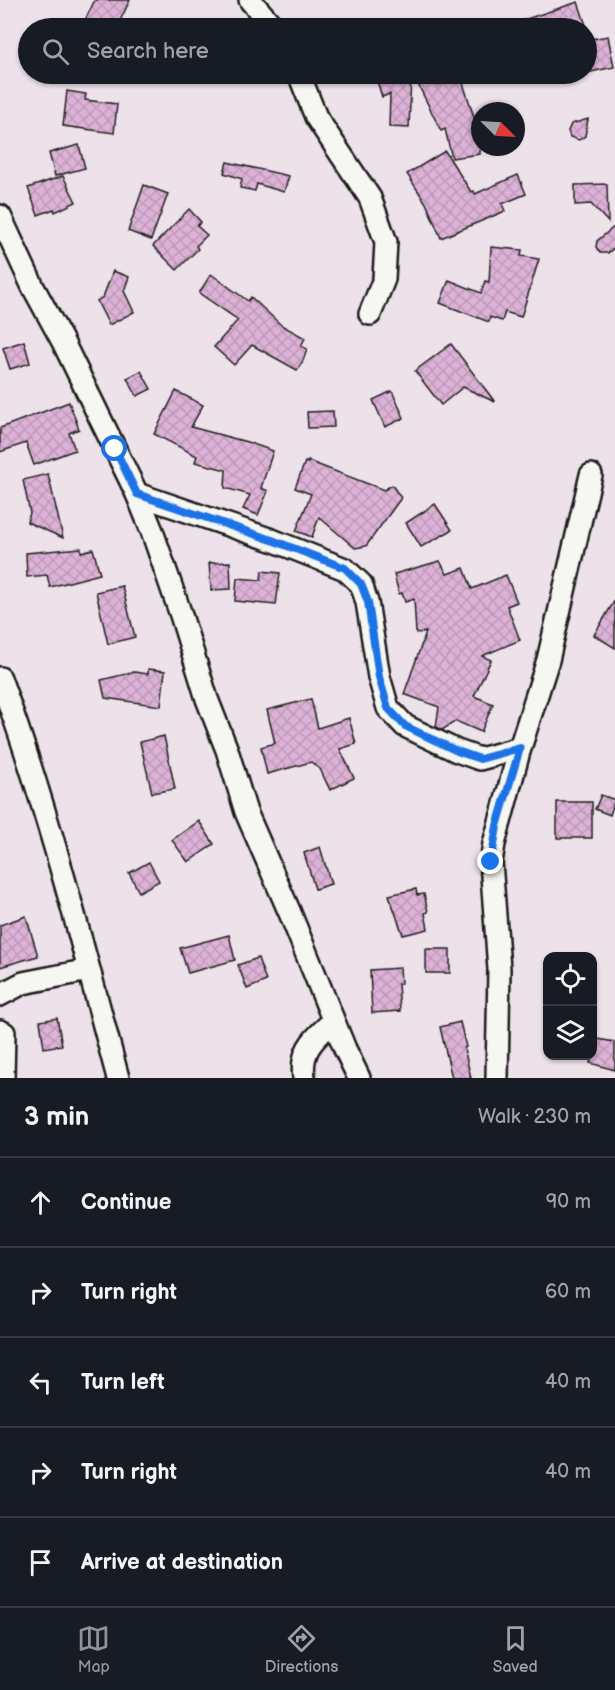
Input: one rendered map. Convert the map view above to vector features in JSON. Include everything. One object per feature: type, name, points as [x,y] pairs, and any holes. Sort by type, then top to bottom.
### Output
[{"type":"street","points":[[250,0],[265,18]]},
{"type":"street","points":[[303,84],[316,117],[370,198],[386,242],[384,279],[370,314]]},
{"type":"street","points":[[0,216],[137,494],[181,615],[246,812],[359,1078]]},
{"type":"street","points":[[497,1078],[500,969],[491,862],[497,826],[548,660],[591,475]]},
{"type":"street","points":[[137,494],[272,540],[345,568],[361,584],[368,602],[379,677],[388,708],[399,720],[405,726],[432,740],[480,759],[520,748]]},
{"type":"street","points":[[0,678],[24,742],[53,836],[118,1078]]},
{"type":"street","points":[[0,995],[23,983],[89,970]]},
{"type":"street","points":[[304,1078],[302,1064],[309,1044],[333,1021]]},
{"type":"street","points":[[0,1031],[4,1033],[3,1078]]},
{"type":"building","points":[[95,0],[130,0],[121,18],[86,18]]},
{"type":"building","points":[[578,2],[584,18],[529,18]]},
{"type":"building","points":[[608,36],[614,67],[597,71],[597,38]]},
{"type":"building","points":[[378,84],[411,84],[409,128],[389,127],[390,94],[382,97]]},
{"type":"building","points":[[418,84],[463,84],[471,108],[471,155],[452,158],[445,129],[441,131]]},
{"type":"building","points":[[67,91],[86,94],[85,100],[117,104],[114,133],[63,126]]},
{"type":"building","points":[[588,119],[585,136],[579,140],[570,137],[568,131],[571,124]]},
{"type":"building","points":[[79,145],[85,168],[55,176],[49,153]]},
{"type":"building","points":[[445,151],[471,192],[474,191],[475,194],[518,175],[526,194],[502,204],[505,211],[441,238],[426,203],[407,174]]},
{"type":"building","points":[[227,162],[289,176],[284,192],[257,184],[255,191],[240,188],[242,179],[224,173]]},
{"type":"building","points":[[63,176],[76,202],[55,212],[54,209],[38,215],[28,188]]},
{"type":"building","points":[[607,184],[608,222],[591,204],[575,205],[575,185]]},
{"type":"building","points":[[144,185],[168,194],[151,240],[128,231]]},
{"type":"building","points":[[189,209],[201,222],[197,226],[207,235],[196,246],[198,249],[177,270],[153,246]]},
{"type":"building","points":[[615,226],[615,247],[608,253],[600,253],[596,247],[597,241]]},
{"type":"building","points":[[491,247],[522,250],[521,256],[539,259],[521,317],[505,312],[502,321],[490,317],[489,322],[440,303],[449,280],[481,293],[485,281],[489,282]]},
{"type":"building","points":[[113,271],[129,277],[124,291],[134,312],[109,325],[97,301],[103,297]]},
{"type":"building","points":[[211,274],[248,301],[251,297],[281,325],[305,338],[301,346],[307,349],[297,370],[252,345],[234,365],[214,347],[238,320],[199,293]]},
{"type":"building","points":[[24,341],[30,363],[10,369],[3,348]]},
{"type":"building","points":[[451,344],[495,402],[463,387],[441,405],[415,371]]},
{"type":"building","points":[[141,371],[151,389],[137,396],[127,378]]},
{"type":"building","points":[[176,391],[203,405],[191,427],[273,451],[261,488],[268,491],[258,515],[243,509],[250,495],[225,488],[226,470],[195,462],[197,456],[154,434]]},
{"type":"building","points":[[392,391],[404,418],[385,427],[373,400]]},
{"type":"building","points":[[69,402],[79,429],[69,433],[75,450],[34,465],[26,443],[0,452],[0,428]]},
{"type":"building","points":[[333,411],[334,427],[308,428],[307,412]]},
{"type":"building","points":[[308,461],[384,490],[392,485],[401,498],[366,546],[355,548],[319,517],[312,537],[296,531],[311,494],[295,488],[305,462],[308,463]]},
{"type":"building","points":[[48,474],[63,538],[27,522],[30,513],[23,480]]},
{"type":"building","points":[[435,504],[452,530],[421,547],[406,523]]},
{"type":"building","points":[[81,548],[81,552],[93,549],[100,574],[50,587],[47,575],[27,577],[26,553]]},
{"type":"building","points":[[440,561],[447,574],[464,568],[472,589],[506,575],[517,602],[507,606],[520,640],[482,656],[491,660],[474,696],[493,704],[481,732],[456,721],[442,730],[436,727],[439,707],[404,694],[426,632],[416,633],[414,599],[405,602],[402,593],[399,594],[394,574]]},
{"type":"building","points":[[230,562],[231,589],[211,590],[209,563]]},
{"type":"building","points":[[262,571],[280,573],[276,605],[235,601],[237,578],[261,580]]},
{"type":"building","points":[[122,586],[135,637],[108,644],[96,592]]},
{"type":"building","points":[[615,600],[615,648],[594,635]]},
{"type":"building","points":[[148,669],[165,671],[161,706],[105,698],[101,680],[134,672],[148,674]]},
{"type":"building","points":[[311,699],[318,728],[349,718],[356,744],[340,749],[354,778],[330,790],[320,769],[311,762],[267,774],[261,747],[275,743],[267,710]]},
{"type":"building","points":[[164,736],[175,789],[152,793],[140,742]]},
{"type":"building","points":[[601,795],[615,800],[610,815],[595,809]]},
{"type":"building","points":[[557,802],[592,802],[592,838],[557,838]]},
{"type":"building","points":[[199,821],[214,844],[188,862],[172,840]]},
{"type":"building","points":[[320,847],[331,884],[315,889],[304,853]]},
{"type":"building","points":[[149,862],[159,881],[139,892],[129,873]]},
{"type":"building","points":[[416,889],[417,895],[424,894],[428,912],[425,913],[428,929],[403,935],[389,895]]},
{"type":"building","points":[[26,916],[38,956],[0,967],[0,925]]},
{"type":"building","points":[[229,935],[235,960],[188,973],[180,948]]},
{"type":"building","points":[[426,949],[450,949],[450,973],[426,973]]},
{"type":"building","points":[[258,958],[266,981],[247,989],[238,965]]},
{"type":"building","points":[[400,968],[401,984],[398,984],[400,1011],[372,1013],[370,970]]},
{"type":"building","points":[[57,1018],[62,1045],[44,1048],[40,1021]]},
{"type":"building","points":[[460,1022],[471,1078],[452,1078],[440,1027]]},
{"type":"building","points":[[597,1039],[615,1042],[615,1070],[590,1063],[591,1060],[597,1060]]},
{"type":"route","points":[[115,449],[137,494],[272,540],[345,568],[361,584],[368,602],[379,677],[388,708],[405,726],[432,740],[480,759],[520,748],[497,826],[491,862]]}]
